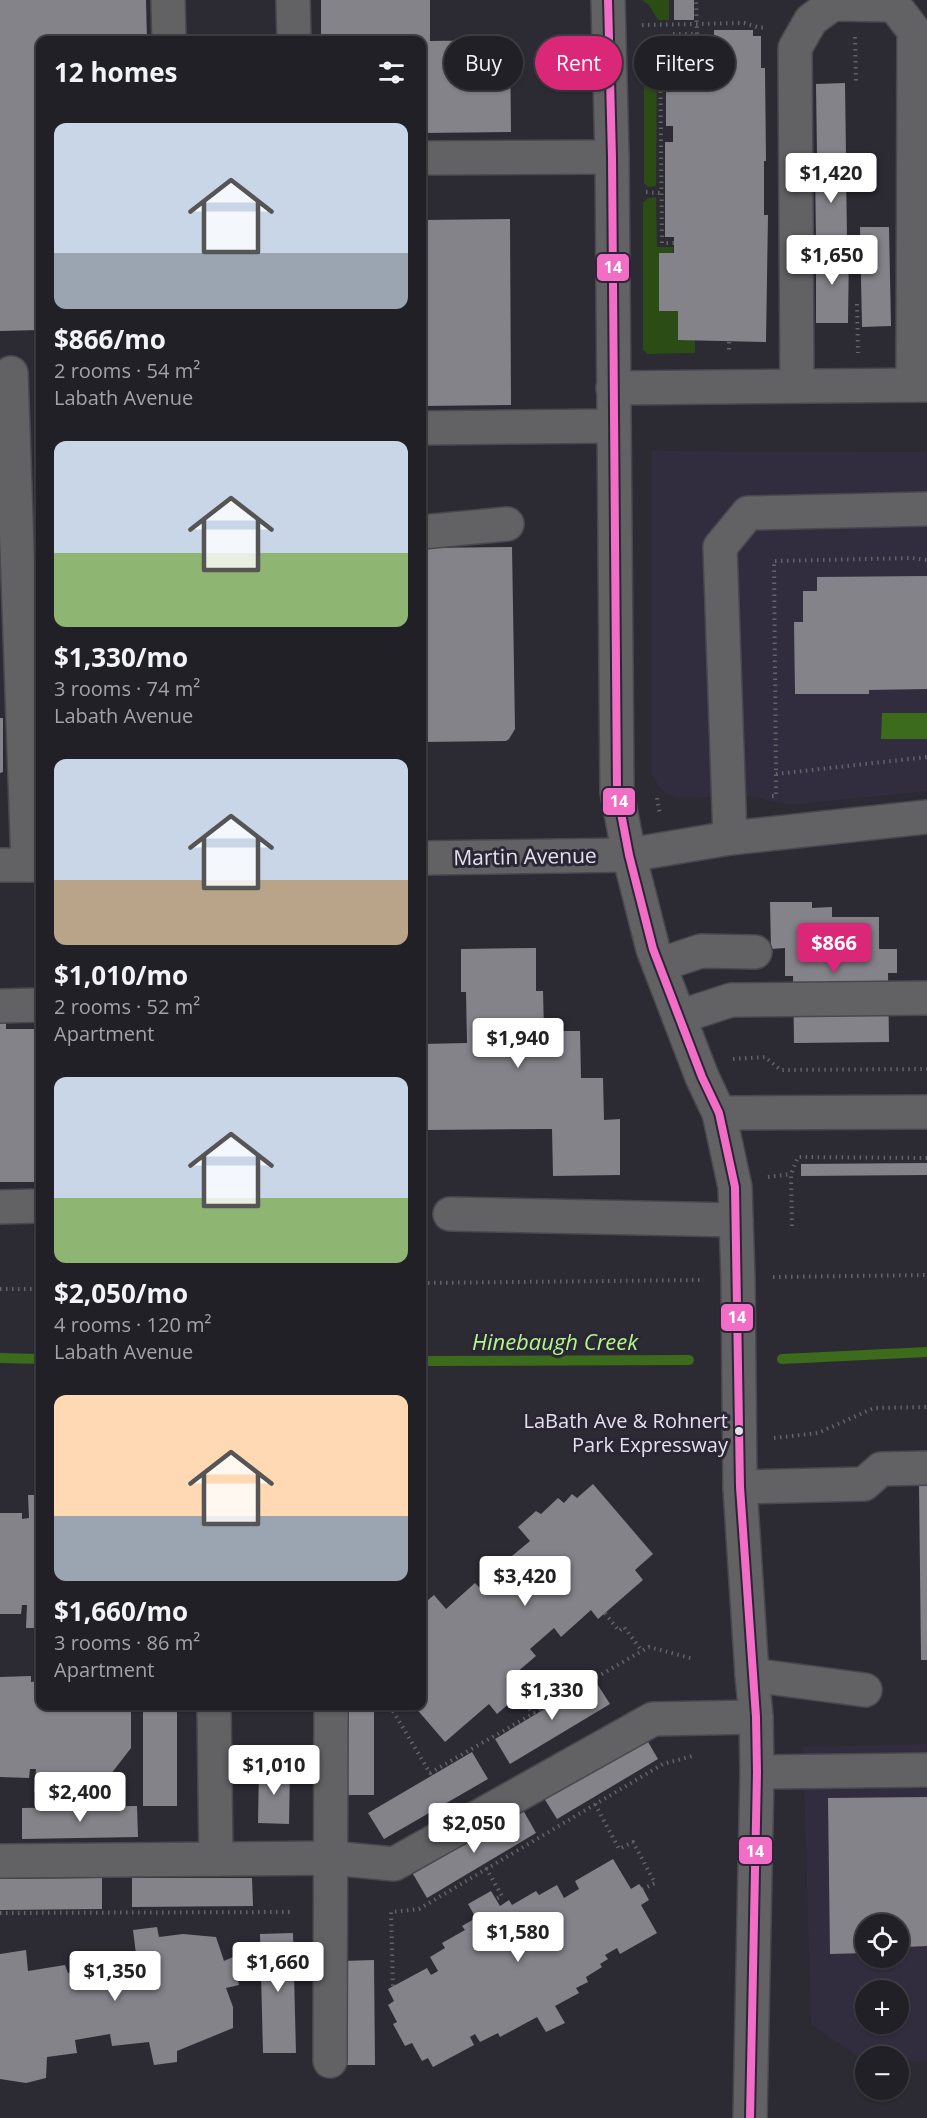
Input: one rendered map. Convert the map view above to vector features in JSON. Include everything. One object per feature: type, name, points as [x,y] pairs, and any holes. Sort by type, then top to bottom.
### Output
[{"type":"street","points":[[168,0],[169,36]]},
{"type":"street","points":[[292,0],[294,36]]},
{"type":"street","points":[[608,0],[612,157],[617,792],[629,855],[653,949],[718,1113],[735,1187],[740,1487],[756,1717],[757,1772],[750,2118]]},
{"type":"street","points":[[613,388],[920,385],[914,31],[894,5],[833,4],[811,20],[795,48],[797,386]]},
{"type":"street","points":[[426,158],[612,157]]},
{"type":"street","points":[[11,373],[33,754],[23,865]]},
{"type":"street","points":[[426,428],[613,426]]},
{"type":"street","points":[[730,838],[720,546],[748,513],[927,509]]},
{"type":"street","points":[[426,531],[507,524]]},
{"type":"street","name":"Martin Avenue","points":[[426,858],[629,855],[730,838],[927,817]]},
{"type":"street","points":[[659,964],[701,951],[755,952]]},
{"type":"street","points":[[679,1017],[731,1000],[927,998]]},
{"type":"street","points":[[0,1006],[36,1005]]},
{"type":"street","points":[[718,1113],[927,1112]]},
{"type":"street","points":[[0,1207],[36,1206]]},
{"type":"street","points":[[450,1214],[736,1220]]},
{"type":"street","points":[[740,1487],[864,1484],[881,1469],[927,1468]]},
{"type":"street","points":[[752,1675],[865,1690]]},
{"type":"street","points":[[214,1710],[216,1859]]},
{"type":"street","points":[[330,2061],[331,1710]]},
{"type":"street","points":[[0,1861],[332,1858],[394,1864],[653,1719],[756,1717]]},
{"type":"street","points":[[757,1772],[927,1770]]},
{"type":"path","points":[[674,243],[662,243],[660,44],[671,34],[697,34],[696,0]]},
{"type":"path","points":[[855,36],[856,84]]},
{"type":"path","points":[[639,192],[661,193]]},
{"type":"path","points":[[857,304],[858,357]]},
{"type":"path","points":[[927,561],[912,558],[774,561],[777,774],[927,757]]},
{"type":"path","points":[[733,1059],[765,1057],[781,1070],[927,1069]]},
{"type":"path","points":[[792,1226],[791,1174],[798,1157],[927,1158]]},
{"type":"path","points":[[768,1176],[791,1174]]},
{"type":"path","points":[[426,1283],[657,1279],[738,1296],[779,1277],[927,1275]]},
{"type":"path","points":[[0,1289],[36,1289]]},
{"type":"path","points":[[771,1438],[818,1433],[874,1408],[927,1407]]},
{"type":"path","points":[[605,1613],[619,1631],[624,1627],[642,1651]]},
{"type":"path","points":[[392,1710],[430,1773],[649,1647],[694,1659]]},
{"type":"path","points":[[517,1696],[534,1714]]},
{"type":"path","points":[[393,1986],[391,1912],[419,1909],[663,1764],[692,1756]]},
{"type":"path","points":[[595,1804],[619,1848],[633,1842],[655,1883],[643,1889]]},
{"type":"path","points":[[486,1868],[502,1896],[496,1899]]},
{"type":"path","points":[[0,1913],[290,1912]]},
{"type":"shaded area","points":[[642,0],[669,0],[669,20],[658,20],[649,5]]},
{"type":"shaded area","points":[[644,90],[657,90],[656,186],[648,187],[644,183]]},
{"type":"shaded area","points":[[656,197],[657,247],[674,247],[659,311],[678,311],[695,340],[695,353],[648,354],[643,350],[643,203],[648,198]]},
{"type":"shaded area","points":[[652,451],[927,452],[927,791],[790,805],[747,796],[676,798],[665,793],[659,786],[652,775]]},
{"type":"shaded area","points":[[882,713],[927,713],[927,739],[881,739]]},
{"type":"shaded area","points":[[927,1744],[927,2062],[909,2061],[909,2046],[855,2046],[855,2055],[811,2024],[803,1747]]},
{"type":"building","points":[[0,0],[146,0],[147,36],[36,36],[36,330],[0,331]]},
{"type":"building","points":[[321,0],[430,0],[430,41],[444,41],[444,90],[511,90],[511,132],[426,133],[426,36],[321,36]]},
{"type":"building","points":[[674,0],[694,0],[694,20],[674,20]]},
{"type":"building","points":[[714,30],[753,30],[753,36],[761,36],[761,68],[765,68],[764,215],[768,215],[766,342],[678,340],[678,311],[659,311],[659,253],[674,253],[674,237],[665,237],[665,142],[673,142],[673,126],[666,126],[666,90],[735,90],[735,36],[714,36]]},
{"type":"building","points":[[845,83],[846,156],[817,156],[816,84]]},
{"type":"building","points":[[846,167],[847,240],[816,240],[815,168]]},
{"type":"building","points":[[510,219],[511,405],[426,406],[426,220]]},
{"type":"building","points":[[860,227],[889,227],[891,326],[862,327]]},
{"type":"building","points":[[816,250],[849,250],[848,323],[816,323]]},
{"type":"building","points":[[512,547],[515,729],[506,741],[426,742],[426,548]]},
{"type":"building","points":[[927,576],[927,689],[869,690],[869,694],[795,694],[794,622],[803,622],[803,591],[817,591],[817,577]]},
{"type":"building","points":[[0,718],[3,718],[3,772],[0,773]]},
{"type":"building","points":[[770,902],[812,902],[812,908],[832,907],[832,917],[879,917],[879,949],[897,949],[897,973],[888,973],[889,1042],[794,1043],[793,976],[785,976],[785,948],[771,949]]},
{"type":"building","points":[[536,948],[536,991],[543,991],[544,1031],[580,1031],[581,1078],[603,1078],[604,1120],[620,1119],[620,1175],[553,1176],[552,1129],[426,1130],[426,1044],[467,1043],[466,992],[461,992],[461,949]]},
{"type":"building","points":[[0,1017],[6,1017],[6,1029],[36,1029],[36,1182],[0,1182]]},
{"type":"building","points":[[927,1163],[927,1175],[801,1176],[801,1164]]},
{"type":"building","points":[[919,1481],[927,1481],[927,1660],[921,1660]]},
{"type":"building","points":[[593,1484],[653,1554],[635,1570],[643,1580],[598,1619],[591,1610],[561,1637],[554,1628],[530,1649],[536,1656],[509,1679],[521,1693],[497,1714],[489,1704],[445,1742],[417,1710],[426,1710],[426,1602],[434,1595],[446,1609],[475,1583],[485,1593],[508,1574],[501,1565],[530,1541],[518,1527],[536,1511],[541,1514],[558,1498],[564,1503],[572,1494],[577,1498]]},
{"type":"building","points":[[28,1495],[36,1495],[36,1628],[26,1628],[27,1605],[22,1605],[21,1614],[0,1614],[0,1513],[22,1513],[22,1519],[29,1518]]},
{"type":"building","points":[[31,1676],[31,1682],[36,1681],[36,1710],[131,1710],[131,1748],[104,1783],[60,1782],[59,1791],[34,1792],[36,1769],[30,1769],[29,1778],[0,1777],[0,1677]]},
{"type":"building","points":[[594,1679],[610,1704],[510,1764],[495,1739]]},
{"type":"building","points":[[143,1710],[177,1710],[177,1806],[143,1806]]},
{"type":"building","points":[[338,1710],[374,1710],[374,1795],[338,1795]]},
{"type":"building","points":[[644,1735],[658,1759],[557,1819],[542,1795]]},
{"type":"building","points":[[472,1752],[488,1779],[384,1839],[368,1813]]},
{"type":"building","points":[[259,1767],[290,1768],[289,1824],[258,1823]]},
{"type":"building","points":[[927,1797],[927,1946],[909,1947],[909,1914],[855,1914],[855,1953],[830,1954],[828,1798]]},
{"type":"building","points":[[137,1806],[138,1837],[22,1839],[22,1808]]},
{"type":"building","points":[[523,1810],[536,1833],[427,1898],[413,1874]]},
{"type":"building","points":[[613,1859],[631,1889],[639,1884],[643,1889],[649,1900],[641,1905],[657,1933],[620,1954],[617,1948],[605,1955],[608,1959],[600,1964],[602,1967],[586,1977],[588,1982],[576,1988],[579,1993],[555,2006],[565,2023],[546,2032],[537,2017],[500,2037],[498,2033],[480,2042],[475,2034],[470,2037],[474,2045],[433,2067],[428,2058],[422,2061],[412,2043],[405,2046],[393,2024],[397,2022],[388,2005],[394,2001],[388,1989],[427,1968],[431,1975],[438,1971],[430,1957],[445,1948],[442,1943],[465,1930],[462,1926],[476,1918],[468,1904],[491,1891],[500,1906],[509,1900],[512,1905],[536,1891],[539,1895],[557,1885],[564,1898],[579,1889],[575,1881]]},
{"type":"building","points":[[102,1878],[102,1909],[0,1910],[0,1879]]},
{"type":"building","points":[[132,1878],[252,1878],[253,1906],[132,1907]]},
{"type":"building","points":[[157,1927],[159,1937],[183,1934],[216,1937],[224,1961],[233,1957],[239,1985],[226,1988],[233,2007],[233,2028],[177,2051],[177,2062],[154,2065],[149,2042],[112,2046],[110,2034],[75,2040],[77,2053],[47,2057],[46,2078],[26,2083],[0,2079],[0,1954],[26,1950],[28,1971],[65,1965],[68,1973],[102,1969],[100,1958],[136,1954],[133,1930]]},
{"type":"building","points":[[293,1933],[296,2053],[263,2053],[260,1934]]},
{"type":"building","points":[[374,1960],[375,2065],[342,2065],[341,1961]]},
{"type":"waterway","name":"Hinebaugh Creek","points":[[782,1359],[927,1352]]},
{"type":"waterway","name":"Hinebaugh Creek","points":[[0,1358],[36,1359]]},
{"type":"waterway","name":"Hinebaugh Creek","points":[[426,1361],[689,1360]]},
{"type":"transit line","name":"14","points":[[608,0],[612,157],[617,792],[629,855],[653,949],[702,1077],[719,1113],[735,1187],[740,1487],[756,1717],[757,1772],[750,2118]]},
{"type":"place","name":"LaBath Ave & Rohnert Park Expressway","points":[[739,1431]]}]
